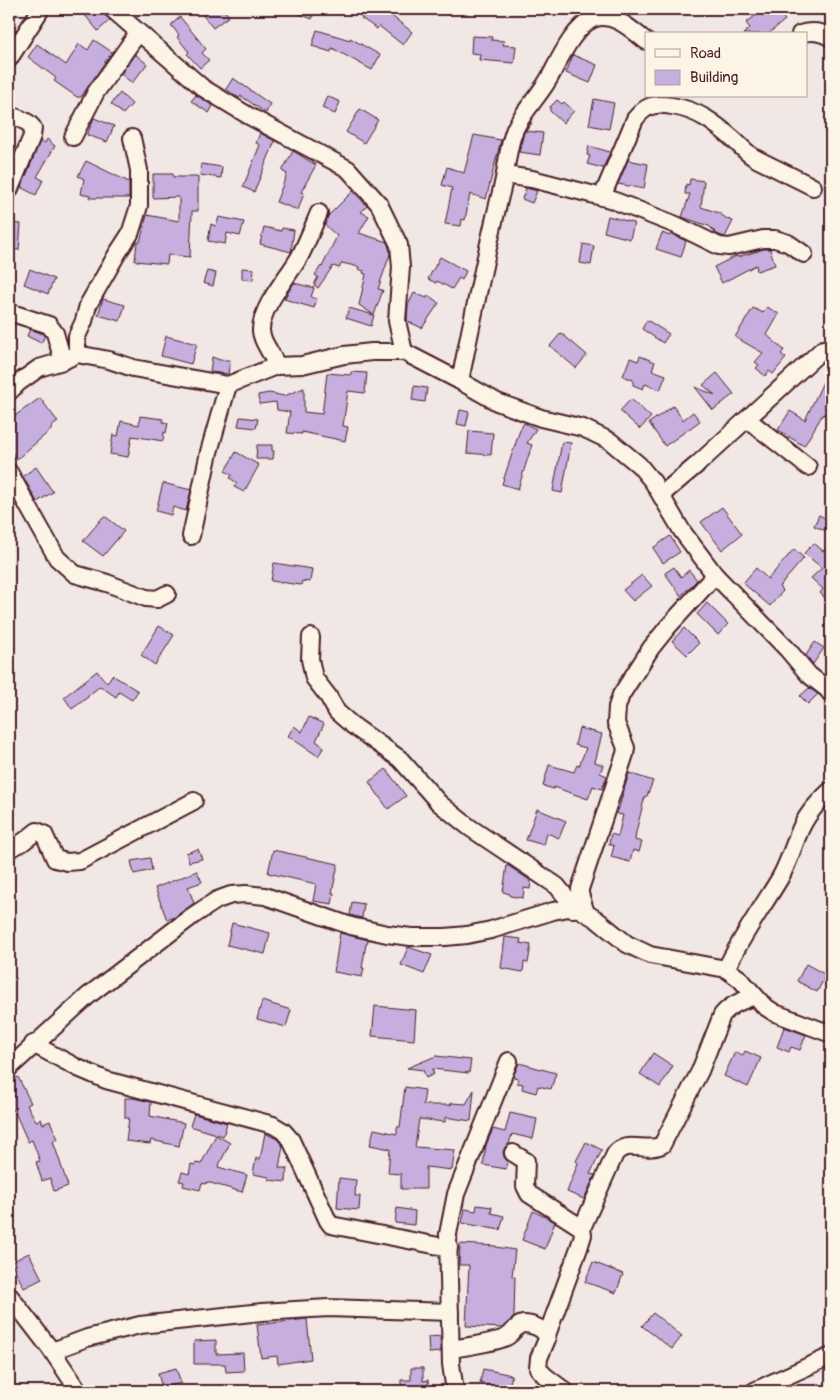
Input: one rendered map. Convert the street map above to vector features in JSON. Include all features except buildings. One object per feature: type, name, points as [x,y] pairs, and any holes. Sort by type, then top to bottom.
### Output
[{"type":"street","points":[[9,59],[41,9]]},
{"type":"street","points":[[112,9],[203,88],[249,116],[348,169],[379,204],[400,245],[397,321],[404,352]]},
{"type":"street","points":[[460,381],[481,276],[505,175],[509,148],[516,128],[548,80],[566,48],[592,14],[621,21],[645,40]]},
{"type":"street","points":[[804,32],[825,34],[831,38]]},
{"type":"street","points":[[73,137],[96,92],[138,33]]},
{"type":"street","points":[[602,197],[635,119],[643,109],[662,104],[687,108],[705,116],[719,126],[754,158],[813,187]]},
{"type":"street","points":[[9,115],[26,122],[33,128],[32,136],[9,191]]},
{"type":"street","points":[[70,358],[88,305],[130,234],[139,206],[139,170],[132,138]]},
{"type":"street","points":[[505,175],[532,179],[602,197],[676,225],[720,246],[729,247],[763,239],[776,239],[788,243],[804,254]]},
{"type":"street","points":[[276,366],[274,356],[263,341],[261,330],[262,318],[300,255],[319,213]]},
{"type":"street","points":[[9,312],[49,325],[70,358]]},
{"type":"street","points":[[661,495],[699,463],[823,349]]},
{"type":"street","points":[[9,392],[39,368],[70,358],[109,360],[133,368],[228,384],[276,366],[302,365],[344,355],[372,352],[404,352],[497,402],[541,418],[583,428],[610,441],[639,466],[653,482],[682,531],[715,575],[788,650],[809,675],[828,689],[831,694]]},
{"type":"street","points":[[191,536],[209,452],[228,384]]},
{"type":"street","points":[[747,419],[808,467]]},
{"type":"street","points":[[9,472],[57,558],[75,574],[107,583],[146,598],[157,599],[167,594]]},
{"type":"street","points":[[579,911],[580,889],[626,751],[616,724],[617,707],[621,695],[666,628],[715,575]]},
{"type":"street","points":[[311,637],[310,659],[314,678],[328,696],[337,712],[400,759],[439,803],[470,827],[557,886],[579,911],[628,944],[650,955],[726,969],[740,979],[764,1006],[775,1013],[831,1034]]},
{"type":"street","points":[[726,969],[737,946],[781,876],[791,857],[805,820],[820,798],[831,790]]},
{"type":"street","points":[[9,848],[23,842],[37,831],[44,834],[55,859],[68,862],[80,861],[194,801]]},
{"type":"street","points":[[9,1068],[33,1044],[89,995],[191,917],[217,900],[231,895],[265,896],[351,926],[411,937],[468,935],[553,911],[579,911]]},
{"type":"street","points":[[565,1391],[545,1376],[538,1368],[539,1358],[579,1248],[583,1235],[582,1228],[619,1148],[626,1146],[652,1148],[662,1145],[700,1071],[722,1015],[727,1008],[755,996]]},
{"type":"street","points":[[33,1044],[78,1068],[106,1080],[272,1125],[283,1131],[291,1140],[331,1225],[449,1248]]},
{"type":"street","points":[[455,1391],[451,1349],[448,1234],[456,1194],[509,1060]]},
{"type":"street","points":[[512,1152],[526,1161],[525,1186],[529,1194],[582,1228]]},
{"type":"street","points":[[9,1295],[52,1351],[79,1391]]},
{"type":"street","points":[[52,1351],[87,1338],[140,1325],[262,1312],[328,1308],[450,1312]]},
{"type":"street","points":[[451,1349],[506,1338],[517,1326],[522,1324],[541,1329],[547,1335]]},
{"type":"street","points":[[762,1389],[831,1356]]}]
